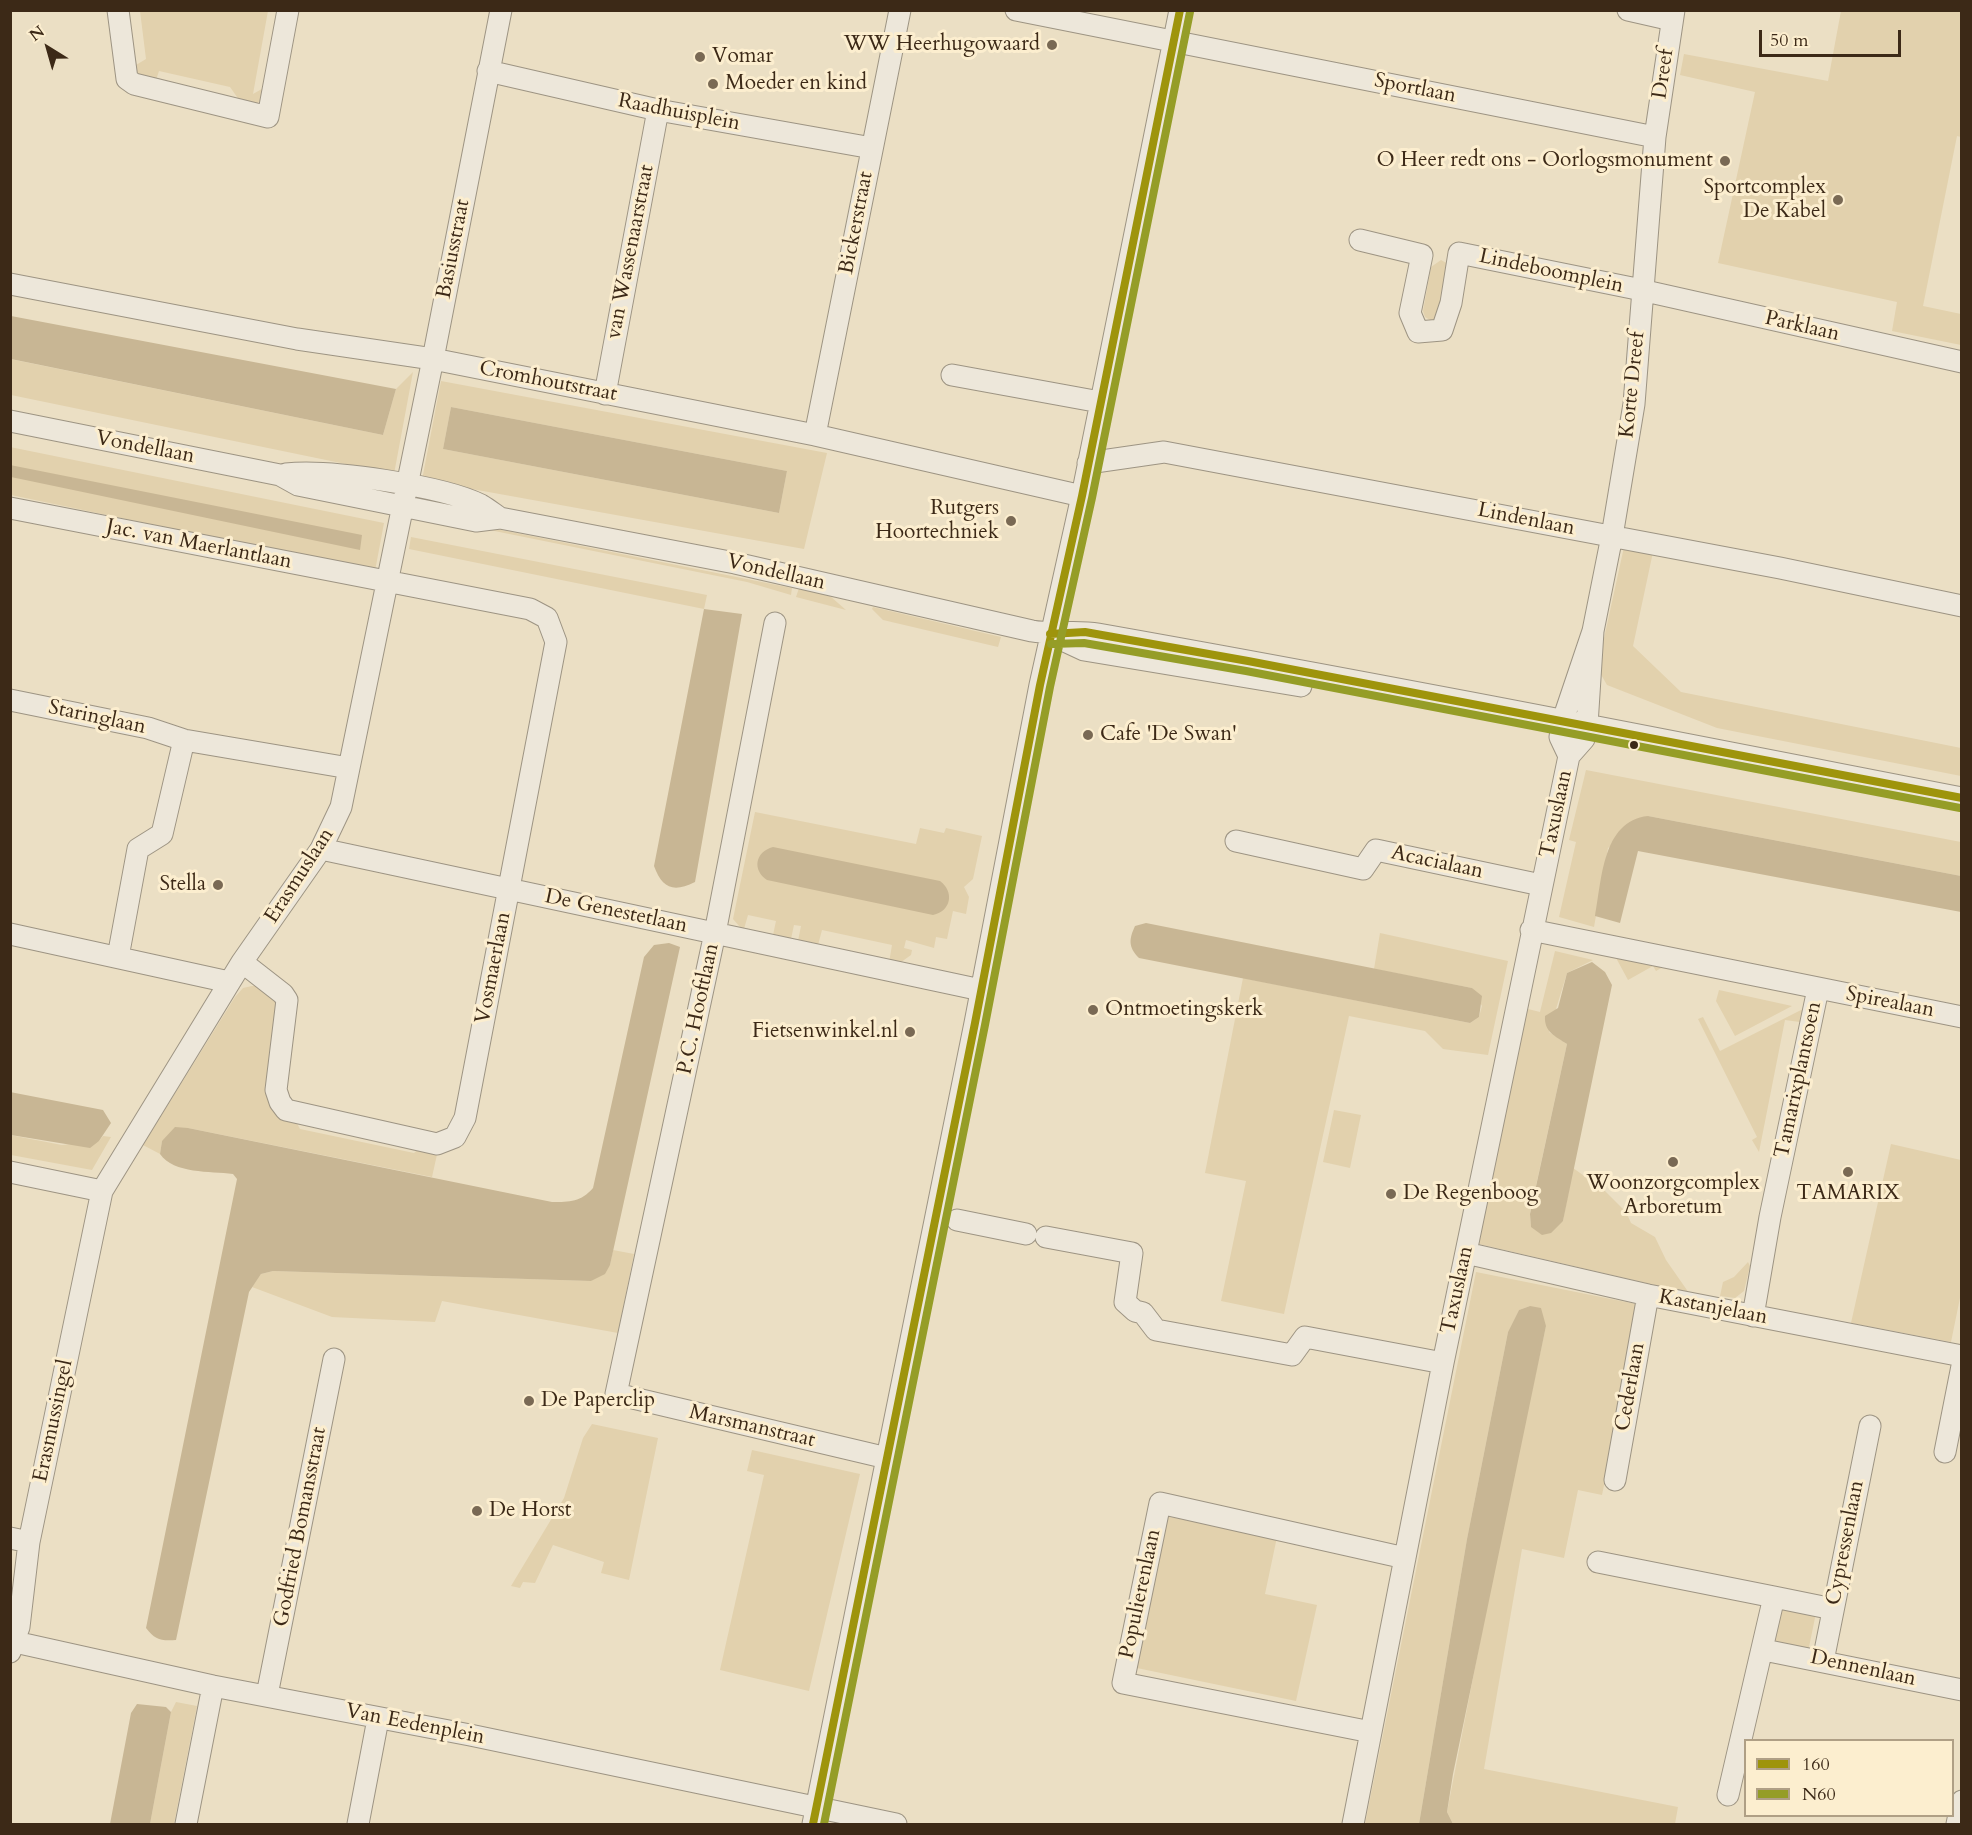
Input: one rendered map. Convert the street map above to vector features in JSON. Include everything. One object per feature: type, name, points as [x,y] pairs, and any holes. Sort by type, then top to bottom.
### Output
[{"type":"street","points":[[117,10],[127,79],[134,84],[268,117],[288,10]]},
{"type":"street","name":"Basiusstraat","points":[[405,497],[501,10]]},
{"type":"street","name":"Bickerstraat","points":[[815,435],[900,10]]},
{"type":"street","name":"Sportlaan","points":[[1016,10],[1655,137]]},
{"type":"street","points":[[814,1817],[981,990],[1050,634],[1089,463],[1180,10]]},
{"type":"street","points":[[1628,10],[1673,16]]},
{"type":"street","name":"Dreef","points":[[1655,137],[1673,16]]},
{"type":"street","name":"Raadhuisplein","points":[[488,71],[658,110],[872,148]]},
{"type":"street","name":"van Wassenaarstraat","points":[[605,394],[658,110]]},
{"type":"street","name":"Korte Dreef","points":[[1562,726],[1593,631],[1612,536],[1634,404],[1655,137]]},
{"type":"street","name":"Lindeboomplein","points":[[1360,240],[1422,255],[1459,253],[1642,291]]},
{"type":"street","name":"Lindeboomplein","points":[[1422,255],[1410,314],[1418,332],[1442,330],[1451,303],[1459,253]]},
{"type":"street","name":"Cromhoutstraat","points":[[10,284],[297,339],[434,359],[815,435],[1082,496]]},
{"type":"street","name":"Parklaan","points":[[1642,291],[1962,362]]},
{"type":"street","points":[[952,375],[1100,402]]},
{"type":"street","name":"Vondellaan","points":[[10,421],[280,475],[302,473],[363,478],[405,497],[444,494],[480,505],[500,518],[735,563],[1050,634],[1084,650],[1586,730]]},
{"type":"street","name":"Lindenlaan","points":[[1089,463],[1164,452],[1612,536],[1962,606]]},
{"type":"street","name":"Erasmuslaan","points":[[102,1191],[229,981],[321,849],[338,817],[405,497]]},
{"type":"street","name":"Jac. van Maerlantlaan","points":[[10,508],[387,580]]},
{"type":"street","name":"Vosmaerlaan","points":[[242,962],[283,993],[287,1000],[276,1090],[286,1110],[437,1144],[455,1137],[465,1118],[556,642],[547,618],[530,609],[387,580]]},
{"type":"street","name":"P.C. Hooftlaan","points":[[616,1394],[715,933],[775,623]]},
{"type":"street","name":"Korte Dreef","points":[[1586,730],[1593,631]]},
{"type":"street","name":"Staringlaan","points":[[10,700],[148,728],[184,740],[349,768]]},
{"type":"street","name":"Taxuslaan","points":[[1562,726],[1560,737],[1569,756]]},
{"type":"street","points":[[1586,730],[1962,798]]},
{"type":"street","points":[[1586,730],[1962,810]]},
{"type":"street","name":"Taxuslaan","points":[[1353,1824],[1531,930],[1569,756],[1586,730]]},
{"type":"street","points":[[118,957],[138,849],[162,834],[184,740]]},
{"type":"street","name":"Acacialaan","points":[[1236,841],[1363,869],[1376,850],[1541,885]]},
{"type":"street","name":"De Genestetlaan","points":[[321,849],[981,990]]},
{"type":"street","name":"Tamarixplantsoen","points":[[1531,930],[1818,989],[1770,1217],[1753,1316]]},
{"type":"street","points":[[10,934],[229,981]]},
{"type":"street","name":"Spirealaan","points":[[1818,989],[1962,1017]]},
{"type":"street","points":[[10,1172],[102,1191]]},
{"type":"street","name":"Erasmussingel","points":[[13,1647],[24,1598],[20,1540],[102,1191]]},
{"type":"street","points":[[957,1220],[1132,1253],[1125,1302],[1135,1311],[1143,1313],[1156,1329],[1290,1355],[1305,1337],[1443,1363]]},
{"type":"street","name":"Kastanjelaan","points":[[1466,1253],[1648,1295],[1962,1356]]},
{"type":"street","name":"Cederlaan","points":[[1615,1480],[1648,1295]]},
{"type":"street","name":"Godfried Bomansstraat","points":[[267,1695],[334,1359]]},
{"type":"street","points":[[1945,1452],[1962,1366]]},
{"type":"street","name":"Marsmanstraat","points":[[616,1394],[887,1458]]},
{"type":"street","name":"Cypressenlaan","points":[[1823,1661],[1870,1426]]},
{"type":"street","name":"Populierenlaan","points":[[1371,1732],[1123,1683],[1160,1503],[1405,1558]]},
{"type":"street","points":[[1598,1562],[1833,1609]]},
{"type":"street","points":[[1728,1795],[1764,1650],[1774,1597]]},
{"type":"street","name":"Van Eedenplein","points":[[13,1647],[470,1735],[814,1817],[896,1824]]},
{"type":"street","name":"Dennenlaan","points":[[1764,1650],[1962,1690]]},
{"type":"street","points":[[186,1824],[213,1686]]},
{"type":"street","points":[[358,1824],[378,1719]]},
{"type":"street","points":[[1957,1824],[1962,1802]]},
{"type":"shaded area","points":[[140,11],[268,11],[253,94],[267,86],[263,99],[253,106],[242,104],[230,87],[159,71],[155,83],[137,79],[131,68],[146,59]]},
{"type":"shaded area","name":"Sportcomplex De Kabel","points":[[1841,11],[1961,11],[1961,137],[1957,136],[1923,306],[1961,314],[1961,345],[1892,331],[1897,302],[1718,263],[1755,92],[1680,75],[1684,54],[1828,81]]},
{"type":"shaded area","points":[[1441,260],[1450,265],[1437,319],[1430,320],[1425,317],[1423,311],[1431,267]]},
{"type":"shaded area","points":[[10,316],[396,389],[383,435],[11,359]]},
{"type":"shaded area","points":[[10,359],[383,435],[396,389],[413,372],[394,474],[11,395]]},
{"type":"shaded area","points":[[441,381],[827,453],[804,549],[422,480]],"holes":[[[451,407],[787,471],[779,513],[443,449]]]},
{"type":"shaded area","points":[[451,407],[787,471],[779,513],[443,449]]},
{"type":"shaded area","points":[[10,447],[384,523],[375,571],[11,495]]},
{"type":"shaded area","points":[[10,465],[362,535],[360,550],[11,477]]},
{"type":"shaded area","points":[[446,519],[792,588],[791,595],[747,582],[445,521]]},
{"type":"shaded area","points":[[411,537],[707,595],[704,609],[409,549]]},
{"type":"shaded area","points":[[1624,547],[1653,552],[1633,646],[1681,692],[1961,748],[1961,776],[1717,728],[1607,685],[1599,671],[1601,652]]},
{"type":"shaded area","points":[[799,588],[830,596],[846,610],[796,597]]},
{"type":"shaded area","points":[[873,607],[1001,637],[998,647],[883,620],[872,609]]},
{"type":"shaded area","points":[[704,609],[742,614],[695,882],[674,888],[665,884],[654,866]]},
{"type":"shaded area","points":[[1586,770],[1961,842],[1961,876],[1648,816],[1608,848],[1594,927],[1559,917],[1576,842],[1569,840]]},
{"type":"shaded area","points":[[755,812],[916,844],[920,828],[944,833],[946,828],[982,836],[973,879],[964,887],[969,897],[966,914],[953,911],[947,939],[936,937],[934,948],[906,940],[904,948],[912,950],[911,955],[897,965],[889,963],[892,945],[822,930],[818,945],[798,941],[801,926],[794,925],[791,939],[773,935],[776,921],[748,915],[744,929],[739,931],[740,927],[733,919]]},
{"type":"shaded area","points":[[1648,816],[1961,876],[1961,912],[1638,851],[1620,923],[1595,916],[1603,870],[1613,840],[1621,829],[1633,820]]},
{"type":"shaded area","points":[[773,847],[940,881],[947,890],[949,900],[944,909],[933,915],[767,880],[759,871],[758,862],[762,853]]},
{"type":"shaded area","points":[[1146,923],[1472,988],[1482,996],[1479,1017],[1470,1023],[1139,958],[1131,946],[1131,939],[1135,926]]},
{"type":"shaded area","points":[[1380,933],[1508,961],[1488,1055],[1443,1049],[1425,1031],[1349,1016],[1284,1314],[1221,1301],[1246,1181],[1205,1173],[1243,978],[1470,1023],[1479,1017],[1482,1006],[1472,988],[1374,969]]},
{"type":"shaded area","points":[[669,943],[680,947],[610,1265],[605,1274],[591,1281],[273,1271],[261,1274],[249,1292],[176,1640],[162,1640],[152,1635],[146,1628],[237,1179],[233,1174],[193,1170],[174,1165],[160,1154],[162,1141],[175,1127],[188,1128],[552,1202],[580,1199],[593,1188],[644,957],[654,945]]},
{"type":"shaded area","points":[[1555,951],[1593,960],[1567,973],[1549,1032],[1567,1044],[1530,1213],[1531,1227],[1563,1221],[1573,1168],[1604,1190],[1626,1212],[1631,1223],[1655,1237],[1666,1260],[1689,1293],[1479,1244],[1524,1008],[1540,1012]]},
{"type":"shaded area","points":[[1615,956],[1665,966],[1656,971],[1653,966],[1628,980]]},
{"type":"shaded area","points":[[1592,962],[1605,972],[1612,985],[1563,1221],[1551,1233],[1542,1235],[1531,1227],[1530,1214],[1567,1044],[1548,1030],[1545,1016],[1558,1008],[1567,973]]},
{"type":"shaded area","points":[[261,986],[281,1004],[268,1068],[300,1129],[414,1153],[422,1146],[438,1150],[432,1177],[188,1128],[162,1141],[160,1154],[143,1145],[235,997],[243,988]]},
{"type":"shaded area","points":[[1719,990],[1792,1006],[1735,1036],[1716,1001]]},
{"type":"shaded area","points":[[1803,1009],[1800,1022],[1785,1020],[1759,1152],[1752,1140],[1757,1137],[1698,1019],[1703,1017],[1720,1051]]},
{"type":"shaded area","points":[[10,1092],[103,1110],[111,1123],[99,1141],[90,1148],[11,1135]]},
{"type":"shaded area","points":[[1334,1110],[1361,1115],[1350,1168],[1323,1162]]},
{"type":"shaded area","points":[[10,1135],[62,1145],[99,1141],[103,1136],[111,1137],[92,1170],[11,1155]]},
{"type":"shaded area","points":[[1891,1144],[1961,1160],[1961,1293],[1951,1342],[1851,1323]]},
{"type":"shaded area","points":[[613,1250],[634,1254],[618,1333],[442,1301],[435,1322],[332,1317],[252,1287],[261,1274],[273,1271],[591,1281],[610,1265]]},
{"type":"shaded area","points":[[1748,1262],[1750,1266],[1744,1291],[1735,1298],[1720,1296],[1723,1282],[1734,1277]]},
{"type":"shaded area","points":[[1476,1272],[1641,1305],[1602,1495],[1578,1490],[1564,1558],[1522,1549],[1484,1769],[1678,1807],[1675,1824],[1453,1824],[1447,1812],[1503,1523],[1546,1326],[1530,1306],[1519,1310],[1508,1332],[1467,1539],[1419,1824],[1365,1824]]},
{"type":"shaded area","points":[[1530,1306],[1541,1308],[1546,1326],[1453,1774],[1447,1812],[1453,1824],[1419,1824],[1467,1539],[1508,1332],[1519,1310]]},
{"type":"shaded area","points":[[592,1424],[658,1438],[629,1580],[601,1573],[604,1562],[553,1545],[535,1583],[523,1582],[520,1588],[511,1586],[564,1498],[583,1438]]},
{"type":"shaded area","points":[[752,1450],[860,1474],[809,1691],[720,1670],[764,1475],[747,1471]]},
{"type":"shaded area","points":[[1164,1516],[1277,1537],[1265,1594],[1317,1605],[1296,1701],[1132,1667]]},
{"type":"shaded area","points":[[1783,1601],[1817,1608],[1808,1652],[1773,1645]]},
{"type":"shaded area","points":[[176,1702],[197,1706],[174,1824],[150,1824],[171,1712]]},
{"type":"shaded area","points":[[137,1704],[166,1707],[171,1712],[150,1824],[110,1824],[131,1713]]},
{"type":"transit line","name":"160","points":[[813,1824],[975,1023],[1040,685],[1082,496],[1180,10]]},
{"type":"transit line","name":"N60","points":[[824,1824],[985,1025],[1050,687],[1092,498],[1190,12]]},
{"type":"transit line","name":"160","points":[[1050,634],[1085,632],[1248,661],[1962,798]]},
{"type":"transit line","name":"N60","points":[[1051,644],[1084,643],[1246,671],[1960,808]]},
{"type":"place","name":"WW Heerhugowaard","points":[[1052,45]]},
{"type":"place","name":"Vomar","points":[[700,57]]},
{"type":"place","name":"Moeder en kind","points":[[713,84]]},
{"type":"place","name":"O Heer redt ons - Oorlogsmonument","points":[[1725,161]]},
{"type":"place","name":"Sportcomplex De Kabel","points":[[1838,200]]},
{"type":"place","name":"Rutgers Hoortechniek","points":[[1011,521]]},
{"type":"place","name":"Cafe 'De Swan'","points":[[1088,735]]},
{"type":"place","name":"Stella","points":[[218,885]]},
{"type":"place","name":"Ontmoetingskerk","points":[[1093,1010]]},
{"type":"place","name":"Fietsenwinkel.nl","points":[[910,1032]]},
{"type":"place","name":"Woonzorgcomplex Arboretum","points":[[1673,1162]]},
{"type":"place","name":"TAMARIX","points":[[1848,1172]]},
{"type":"place","name":"De Regenboog","points":[[1391,1194]]},
{"type":"place","name":"De Paperclip","points":[[529,1401]]},
{"type":"place","name":"De Horst","points":[[477,1511]]}]
